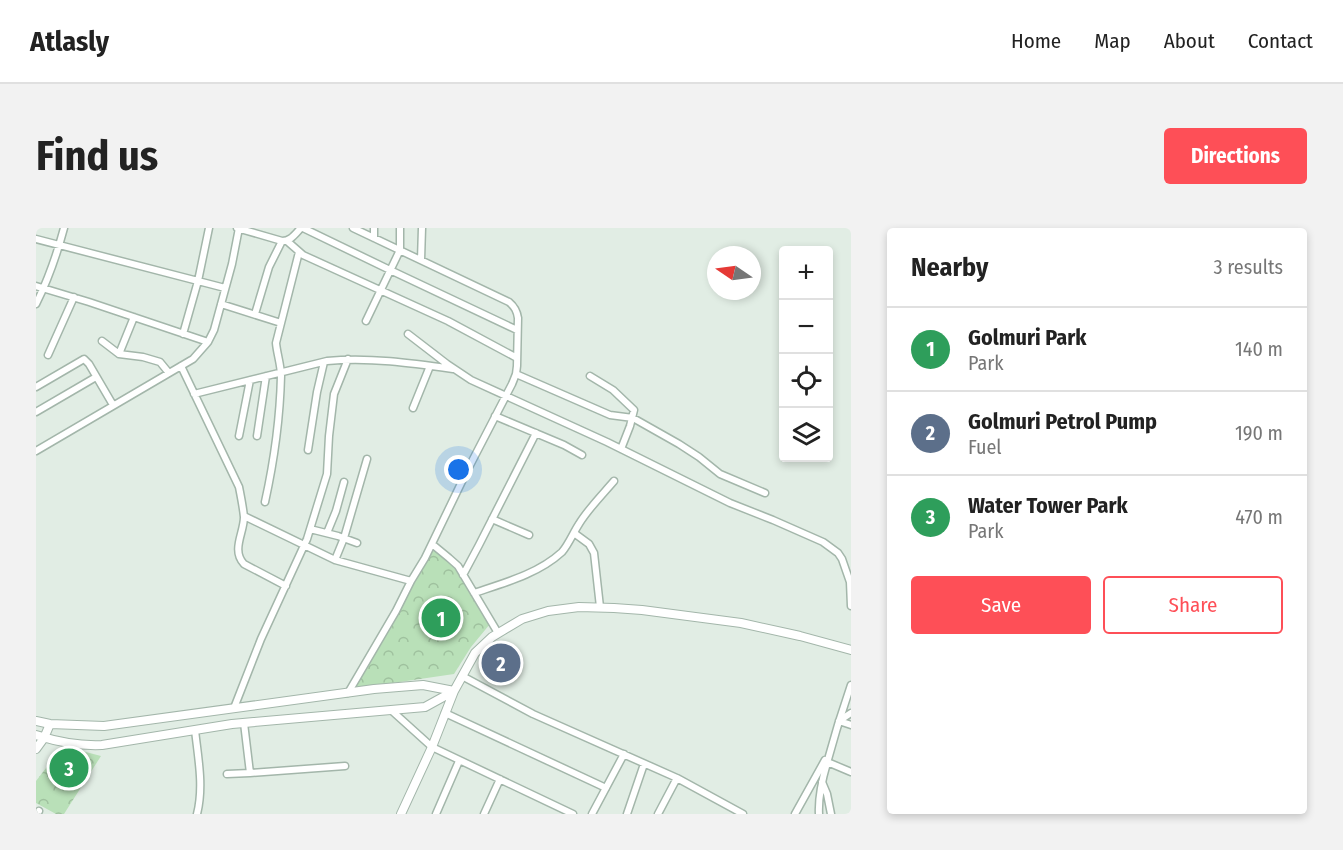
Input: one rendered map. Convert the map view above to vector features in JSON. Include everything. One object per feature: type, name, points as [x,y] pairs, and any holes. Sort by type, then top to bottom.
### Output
[{"type":"street","points":[[36,304],[44,288],[64,228]]},
{"type":"street","points":[[183,334],[198,281],[209,228]]},
{"type":"street","points":[[36,452],[193,359],[208,342],[214,330],[232,264],[237,228],[284,241],[299,252],[448,321],[517,358]]},
{"type":"street","points":[[255,315],[269,267],[284,241],[302,228],[517,330]]},
{"type":"street","points":[[348,693],[425,558],[466,471],[516,374],[517,358],[517,311],[509,302],[353,228]]},
{"type":"street","points":[[374,228],[374,238]]},
{"type":"street","points":[[366,321],[400,250],[400,228]]},
{"type":"street","points":[[421,260],[422,228]]},
{"type":"street","points":[[36,240],[225,288]]},
{"type":"street","points":[[265,502],[273,468],[281,373],[276,343],[299,252]]},
{"type":"street","points":[[36,286],[208,342]]},
{"type":"street","points":[[48,355],[74,297]]},
{"type":"street","points":[[221,304],[281,322]]},
{"type":"street","points":[[119,354],[134,317]]},
{"type":"street","points":[[408,334],[471,380],[621,449],[730,503],[773,520],[832,548],[842,559],[849,582],[851,606]]},
{"type":"street","points":[[102,341],[119,354],[160,362],[170,373]]},
{"type":"street","points":[[36,387],[84,359],[113,405]]},
{"type":"street","points":[[194,394],[324,362],[348,359],[454,369]]},
{"type":"street","points":[[234,708],[261,639],[310,529],[327,474],[334,394],[348,359]]},
{"type":"street","points":[[308,450],[324,362]]},
{"type":"street","points":[[181,366],[239,487],[244,516],[238,554],[240,559],[244,564],[286,586]]},
{"type":"street","points":[[413,408],[430,366]]},
{"type":"street","points":[[516,374],[610,415],[633,418],[679,444],[720,474],[765,493]]},
{"type":"street","points":[[257,436],[266,376]]},
{"type":"street","points":[[590,376],[613,390],[634,410],[621,449]]},
{"type":"street","points":[[36,412],[96,377]]},
{"type":"street","points":[[239,436],[250,380]]},
{"type":"street","points":[[495,416],[582,455]]},
{"type":"street","points":[[463,575],[536,433]]},
{"type":"street","points":[[335,560],[344,538],[367,459]]},
{"type":"street","points":[[474,593],[517,579],[547,563],[566,547],[582,519],[614,481]]},
{"type":"street","points":[[327,532],[344,482]]},
{"type":"street","points":[[244,516],[335,560],[411,581]]},
{"type":"street","points":[[492,519],[529,535]]},
{"type":"street","points":[[310,529],[327,532],[357,543]]},
{"type":"street","points":[[574,533],[589,544],[594,553],[600,607]]},
{"type":"street","points":[[432,544],[450,558],[463,575],[498,633]]},
{"type":"street","points":[[401,814],[432,747],[454,691],[475,654],[492,637],[522,619],[548,611],[579,607],[642,610],[741,622],[851,650]]},
{"type":"street","points":[[462,676],[533,714],[677,778],[743,814]]},
{"type":"street","points":[[36,720],[104,726],[423,685],[454,691]]},
{"type":"street","points":[[795,814],[830,752],[851,686]]},
{"type":"street","points":[[40,737],[67,743],[95,745],[119,743],[244,723],[425,707],[454,691]]},
{"type":"street","points":[[391,710],[432,747],[573,814]]},
{"type":"street","points":[[445,713],[606,788]]},
{"type":"street","points":[[839,721],[851,713]]},
{"type":"street","points":[[839,721],[851,725]]},
{"type":"street","points":[[36,749],[40,737],[50,723]]},
{"type":"street","points":[[244,723],[250,773]]},
{"type":"street","points":[[195,730],[201,784],[197,814]]},
{"type":"street","points":[[592,814],[624,754]]},
{"type":"street","points":[[436,814],[459,761]]},
{"type":"street","points":[[826,761],[851,772]]},
{"type":"street","points":[[819,814],[818,802],[826,761]]},
{"type":"street","points":[[627,814],[644,764]]},
{"type":"street","points":[[226,774],[345,766]]},
{"type":"street","points":[[658,814],[677,778]]},
{"type":"street","points":[[484,814],[500,779]]},
{"type":"street","points":[[822,781],[831,814]]},
{"type":"street","points":[[555,814],[557,806]]},
{"type":"green space","points":[[434,549],[459,571],[490,624],[471,647],[454,674],[352,689],[393,624],[428,556]]},
{"type":"green space","points":[[63,746],[101,756],[64,814],[56,814],[36,803],[36,781]]},
{"type":"place","name":"Golmuri Park","points":[[441,618]]},
{"type":"place","name":"Golmuri Petrol Pump","points":[[501,663]]},
{"type":"place","name":"Water Tower Park","points":[[69,768]]}]
